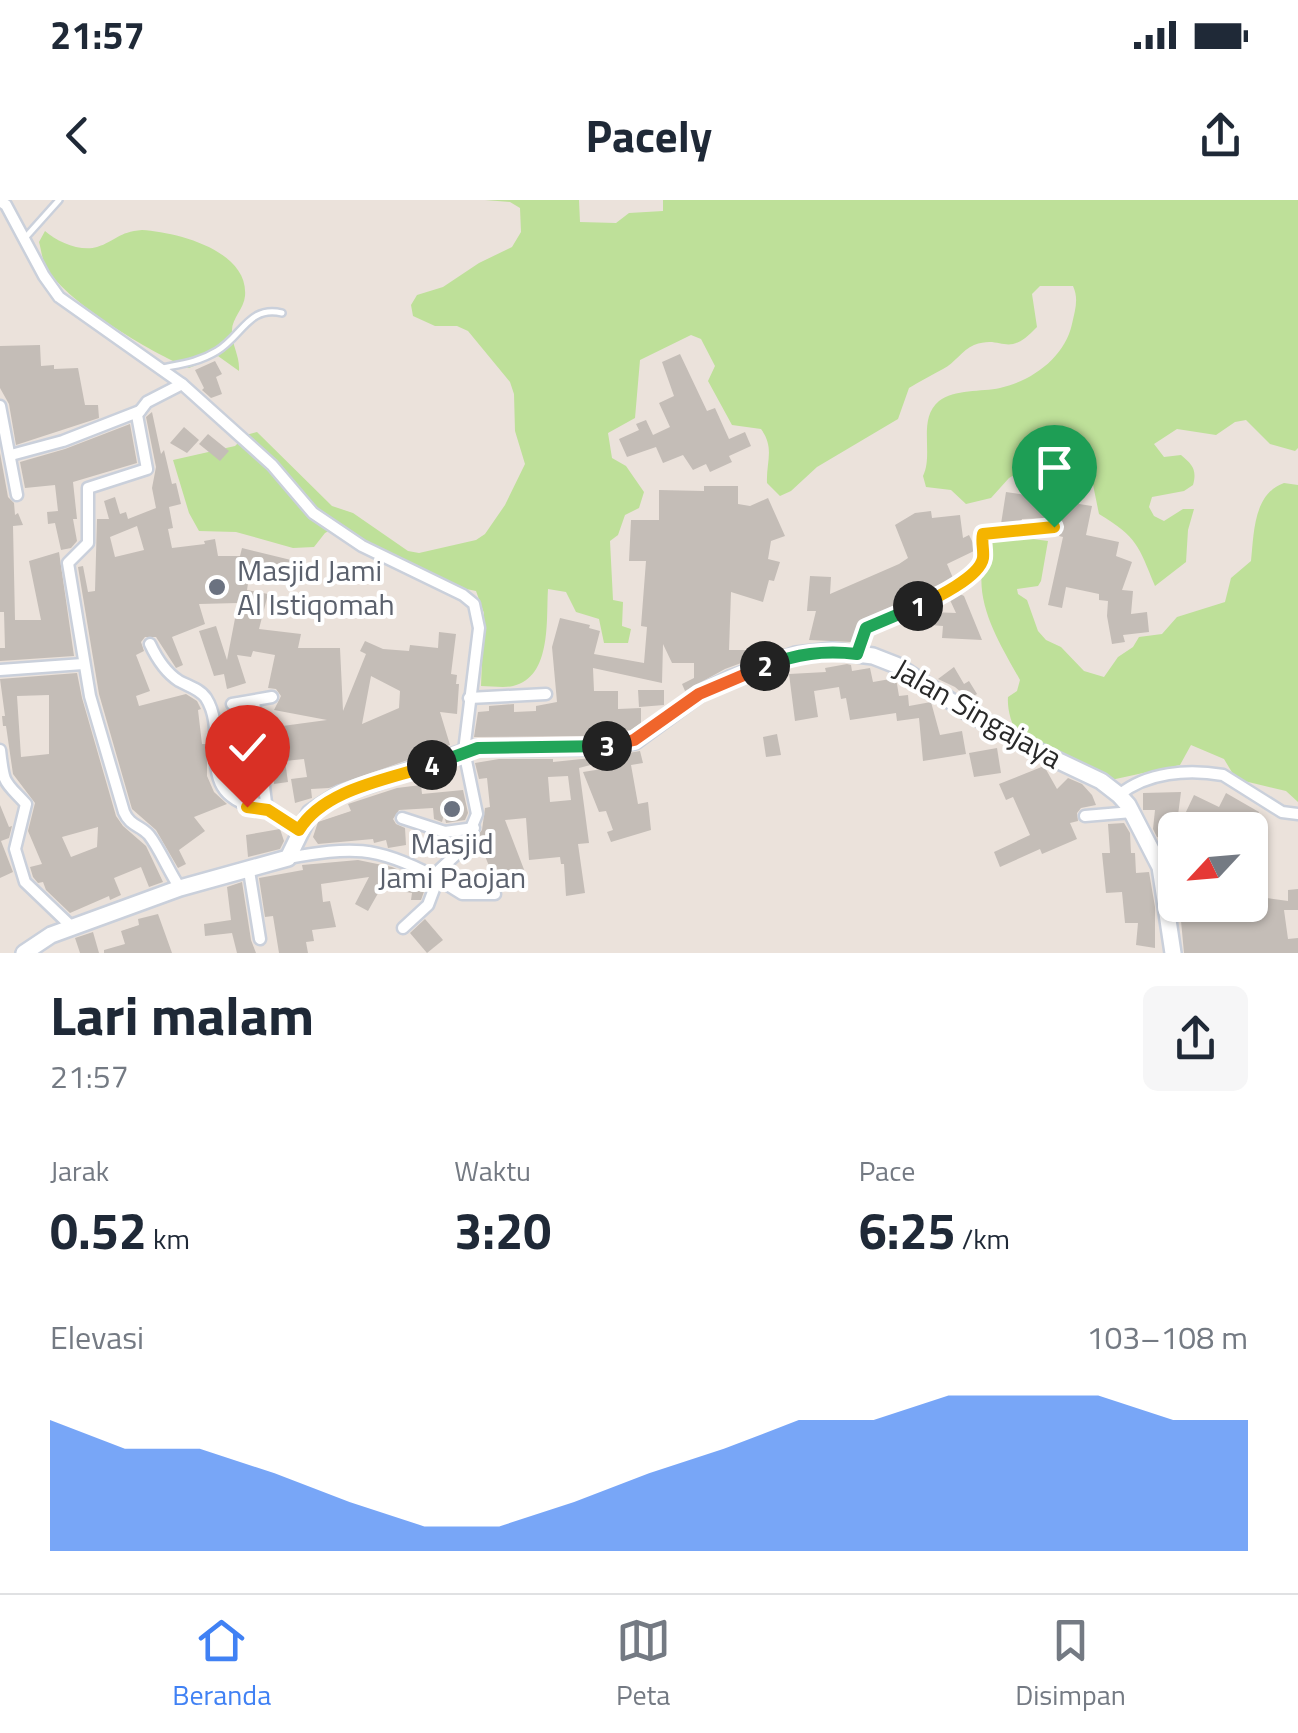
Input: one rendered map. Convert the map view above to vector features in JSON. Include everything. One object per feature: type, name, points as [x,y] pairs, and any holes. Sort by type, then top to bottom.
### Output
[{"type":"street","points":[[0,201],[59,296],[182,384],[272,465],[313,514],[338,532],[472,601],[479,628],[464,751],[477,804],[474,828],[464,848],[435,878],[428,905],[403,928]]},
{"type":"street","points":[[180,888],[150,836],[126,818],[83,664],[68,563],[88,543],[88,488],[145,472],[148,467],[137,415],[158,394],[182,384]]},
{"type":"street","points":[[0,406],[17,495]]},
{"type":"street","points":[[11,455],[62,441],[140,411]]},
{"type":"street","points":[[857,654],[866,628],[941,596],[976,570],[983,560],[982,535],[1054,527]]},
{"type":"street","points":[[150,644],[165,669],[205,696],[218,773],[230,796],[247,807],[268,810],[299,830]]},
{"type":"street","name":"Jalan Singajaya","points":[[288,858],[310,813],[340,794],[464,751],[496,746],[622,744],[648,734],[699,694],[770,664],[819,651],[857,654],[896,665],[966,711],[1100,781],[1119,795],[1160,867],[1173,953]]},
{"type":"street","points":[[0,670],[83,664]]},
{"type":"street","points":[[469,698],[546,694]]},
{"type":"street","points":[[232,704],[272,698]]},
{"type":"street","points":[[254,700],[268,810]]},
{"type":"street","points":[[0,750],[3,777],[26,804],[15,849],[25,882],[73,928]]},
{"type":"street","points":[[1119,795],[1150,778],[1212,774],[1235,782],[1282,812],[1298,814]]},
{"type":"street","points":[[1085,816],[1132,812]]},
{"type":"street","points":[[402,818],[435,831],[474,828]]},
{"type":"street","points":[[24,953],[52,935],[180,888],[288,858],[363,849],[380,852],[462,894],[495,894]]},
{"type":"street","points":[[249,871],[260,939]]},
{"type":"lane","points":[[23,240],[58,200]]},
{"type":"lane","points":[[162,368],[198,362],[220,350],[257,314],[268,309],[282,312]]},
{"type":"green space","points":[[485,200],[579,200],[580,222],[616,223],[629,213],[663,211],[663,200],[1298,200],[1298,448],[1295,451],[1270,444],[1246,420],[1235,422],[1216,435],[1177,429],[1154,444],[1164,457],[1181,455],[1194,472],[1193,485],[1184,491],[1152,497],[1149,507],[1154,516],[1164,521],[1183,509],[1194,509],[1186,562],[1155,586],[1135,544],[1099,514],[1089,465],[1079,460],[1078,443],[1069,430],[1031,436],[1023,470],[1009,478],[991,498],[966,504],[951,490],[926,487],[923,476],[932,408],[945,397],[1012,385],[1045,366],[1068,336],[1076,305],[1073,286],[1040,286],[1032,294],[1037,327],[1027,337],[1011,344],[984,342],[970,347],[909,388],[898,419],[817,467],[780,496],[767,483],[769,449],[765,436],[761,429],[732,425],[708,381],[715,366],[701,339],[691,335],[640,360],[635,418],[608,433],[612,458],[626,466],[644,492],[639,508],[625,515],[618,535],[610,541],[613,600],[623,602],[622,626],[631,629],[628,643],[604,643],[599,619],[576,612],[566,592],[548,589],[544,646],[535,671],[526,681],[513,686],[481,686],[484,613],[476,591],[447,585],[336,527],[314,547],[293,548],[236,532],[199,531],[189,513],[173,460],[235,446],[246,435],[257,432],[332,506],[353,513],[408,551],[419,553],[476,540],[485,534],[525,464],[515,431],[514,394],[510,382],[468,331],[457,326],[435,326],[413,316],[411,305],[417,295],[443,287],[512,247],[521,232],[520,208],[510,202]]},
{"type":"green space","points":[[142,230],[208,246],[235,267],[243,280],[245,296],[232,327],[239,371],[218,356],[189,368],[110,324],[55,279],[45,265],[39,242],[45,231],[70,245],[91,248]]},
{"type":"green space","points":[[1284,483],[1298,485],[1298,802],[1286,791],[1236,779],[1224,759],[1191,745],[1180,765],[1111,780],[1020,737],[1009,713],[1008,697],[1017,691],[1020,680],[993,629],[982,594],[984,558],[992,539],[1010,536],[1048,541],[1041,581],[1038,586],[1017,589],[1018,594],[1027,600],[1038,631],[1046,640],[1061,647],[1084,671],[1104,677],[1139,637],[1162,634],[1177,617],[1225,602],[1231,578],[1251,561],[1261,505],[1274,488]]},
{"type":"building","points":[[40,345],[41,366],[78,368],[85,405],[98,405],[99,418],[16,445],[9,404],[0,388],[0,346]]},
{"type":"building","points":[[680,354],[707,411],[715,408],[729,439],[745,432],[751,446],[729,456],[732,462],[710,472],[706,464],[693,470],[683,455],[663,463],[656,447],[627,457],[619,439],[639,430],[636,424],[646,420],[653,435],[670,427],[659,403],[674,396],[662,362]]},
{"type":"building","points":[[215,361],[222,374],[216,377],[222,394],[211,398],[202,390],[195,370]]},
{"type":"building","points":[[152,412],[161,454],[164,450],[181,504],[169,507],[172,548],[215,539],[218,556],[240,556],[242,548],[291,560],[287,583],[276,581],[277,575],[250,570],[247,590],[268,594],[259,629],[301,634],[298,648],[340,648],[343,711],[366,654],[360,651],[365,641],[383,649],[409,651],[410,645],[438,648],[439,632],[456,634],[451,674],[457,675],[459,684],[457,714],[440,712],[450,745],[329,788],[311,789],[312,798],[295,803],[291,779],[307,777],[304,759],[285,761],[288,782],[274,784],[271,750],[277,749],[275,727],[327,720],[274,710],[281,696],[276,689],[268,688],[275,655],[253,651],[251,657],[237,655],[246,683],[227,689],[224,674],[214,676],[199,631],[216,626],[227,660],[238,603],[199,604],[205,624],[172,637],[183,665],[176,668],[156,637],[145,637],[141,642],[144,651],[136,655],[150,691],[136,696],[139,706],[186,694],[197,701],[201,709],[198,710],[202,744],[207,744],[207,776],[214,792],[227,804],[194,817],[205,831],[179,850],[186,864],[178,868],[156,830],[132,809],[99,694],[78,567],[83,566],[88,592],[95,591],[97,519],[109,519],[104,501],[115,497],[120,514],[126,512],[128,519],[156,508],[152,488],[156,467],[146,417]],"holes":[[[137,526],[144,550],[115,557],[110,537]],[[371,676],[400,691],[399,708],[362,724]]]},
{"type":"building","points":[[130,424],[137,463],[73,482],[77,541],[71,548],[61,550],[55,523],[48,524],[47,512],[58,511],[55,485],[25,488],[20,462]]},
{"type":"building","points":[[184,427],[199,440],[187,453],[170,443]]},
{"type":"building","points":[[208,434],[229,451],[220,461],[199,444]]},
{"type":"building","points":[[1044,440],[1066,443],[1062,476],[1084,481],[1079,504],[1092,506],[1086,535],[1119,542],[1116,556],[1132,562],[1122,590],[1133,591],[1131,614],[1147,612],[1149,632],[1123,635],[1125,642],[1112,644],[1108,601],[1099,600],[1099,594],[1066,587],[1062,608],[1048,605],[1063,537],[1059,536],[1062,523],[1054,518],[1001,524],[1006,492],[1039,497]]},
{"type":"building","points":[[0,453],[8,497],[23,525],[13,526],[15,620],[41,620],[29,561],[59,552],[74,656],[0,661],[0,648],[5,648],[4,612],[0,612]]},
{"type":"building","points":[[704,486],[738,486],[738,504],[750,506],[768,498],[785,536],[771,541],[768,559],[780,562],[774,581],[769,580],[763,602],[731,592],[729,650],[752,650],[752,659],[685,691],[682,684],[694,678],[694,663],[672,663],[663,644],[662,683],[593,668],[594,691],[618,691],[618,709],[641,708],[641,723],[631,730],[587,736],[474,737],[478,712],[489,711],[489,706],[514,704],[514,712],[536,711],[536,706],[557,702],[552,647],[560,618],[600,631],[594,654],[644,663],[647,627],[641,626],[646,561],[629,561],[631,520],[659,520],[659,490],[704,491]]},
{"type":"building","points":[[931,511],[932,518],[960,515],[963,538],[969,535],[974,545],[974,551],[947,564],[953,578],[863,620],[852,642],[809,640],[816,611],[807,611],[810,576],[831,577],[830,594],[899,564],[908,558],[895,525],[915,513]]},
{"type":"building","points":[[960,594],[982,640],[942,638],[943,626],[930,625],[931,612],[956,613],[950,600]]},
{"type":"building","points":[[847,664],[852,671],[870,668],[873,682],[896,678],[899,696],[908,695],[909,706],[931,702],[940,735],[962,731],[966,754],[923,761],[919,718],[897,721],[896,713],[850,720],[846,698],[841,699],[839,687],[814,691],[818,717],[795,721],[789,674],[826,672],[825,668]]},
{"type":"building","points":[[954,667],[964,684],[969,681],[977,694],[969,699],[938,679]]},
{"type":"building","points":[[77,673],[116,816],[146,846],[163,882],[149,887],[141,867],[114,878],[121,895],[110,900],[109,896],[70,913],[43,882],[38,883],[33,877],[30,867],[42,864],[28,831],[35,803],[13,774],[3,726],[0,679]],"holes":[[[49,695],[49,754],[21,757],[17,696]],[[98,827],[97,847],[71,857],[62,837]]]},
{"type":"building","points":[[638,690],[664,690],[664,705],[639,707]]},
{"type":"building","points":[[777,734],[781,755],[766,757],[763,737]]},
{"type":"building","points":[[997,748],[1001,773],[974,777],[969,753]]},
{"type":"building","points":[[640,751],[643,763],[631,765],[638,804],[648,802],[651,830],[611,842],[607,832],[613,830],[606,811],[599,812],[583,772],[608,768],[606,757]]},
{"type":"building","points":[[601,757],[602,762],[579,768],[589,843],[578,844],[585,893],[566,896],[560,857],[529,860],[526,818],[505,820],[528,880],[497,886],[477,836],[482,830],[485,808],[490,807],[487,778],[479,779],[475,763],[499,759],[553,762]],"holes":[[[568,776],[571,800],[550,802],[548,777]]]},
{"type":"building","points":[[1044,766],[1057,789],[1068,778],[1082,784],[1096,805],[1081,808],[1078,821],[1070,823],[1077,839],[1042,854],[1040,849],[1000,867],[994,852],[1030,835],[1013,797],[1006,800],[999,784]]},
{"type":"building","points":[[421,785],[422,794],[463,790],[468,813],[465,820],[446,823],[444,814],[442,822],[434,819],[433,808],[399,810],[393,819],[405,828],[406,845],[388,848],[386,840],[318,844],[313,837],[318,822],[351,811],[348,804],[397,788]]},
{"type":"building","points":[[1181,792],[1178,812],[1158,812],[1158,837],[1153,829],[1155,810],[1143,810],[1143,793]]},
{"type":"building","points":[[1226,793],[1259,812],[1186,812],[1194,795],[1219,807]]},
{"type":"building","points":[[0,805],[9,827],[12,826],[9,838],[1,841],[13,872],[0,878]]},
{"type":"building","points":[[1124,823],[1130,833],[1131,853],[1135,853],[1136,873],[1149,872],[1155,907],[1155,948],[1136,945],[1138,923],[1125,923],[1122,892],[1106,893],[1102,853],[1110,853],[1108,824]]},
{"type":"building","points":[[280,829],[284,841],[280,849],[248,857],[246,835]]},
{"type":"building","points":[[358,860],[392,867],[427,883],[421,900],[411,900],[412,893],[381,888],[368,911],[355,904],[369,877],[321,884],[323,902],[330,901],[336,927],[312,930],[314,941],[306,942],[308,953],[279,953],[273,916],[265,917],[259,878],[303,870],[302,865]]},
{"type":"building","points":[[242,882],[256,953],[237,953],[232,933],[205,936],[204,924],[231,920],[227,887]]},
{"type":"building","points":[[1298,889],[1298,910],[1284,910],[1288,939],[1298,938],[1298,953],[1184,953],[1181,922],[1268,922],[1268,898],[1288,901],[1288,890]]},
{"type":"building","points":[[158,914],[172,953],[104,953],[125,944],[121,931],[139,925],[138,919]]},
{"type":"building","points":[[425,919],[443,940],[427,953],[410,933]]},
{"type":"building","points":[[93,932],[99,953],[80,953],[75,938]]},
{"type":"place","name":"Masjid Jami Al Istiqomah","points":[[217,587]]},
{"type":"place","name":"Masjid Jami Paojan","points":[[452,809]]},
{"type":"route","points":[[247,807],[268,810],[299,830],[310,813],[340,794],[464,751],[496,746],[610,746],[634,740],[648,734],[699,694],[730,679],[796,654],[857,654],[866,628],[941,596],[976,570],[983,560],[983,534],[1054,527]]}]
